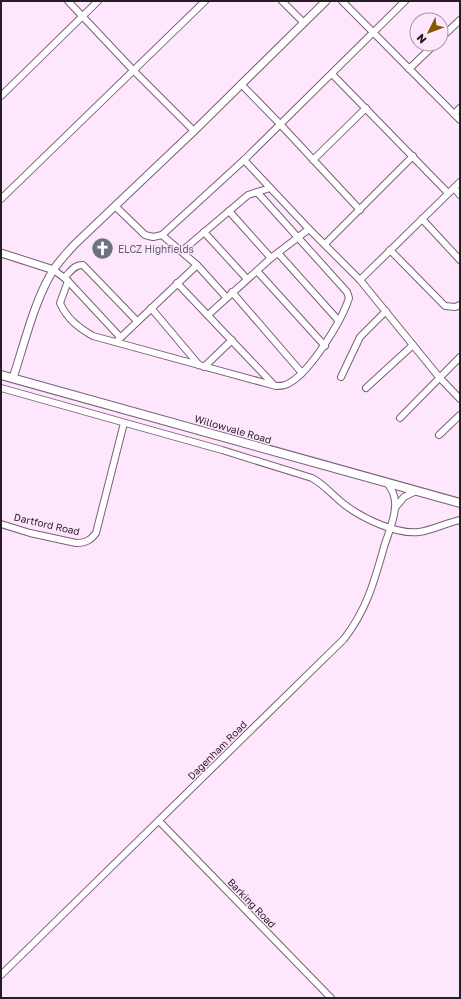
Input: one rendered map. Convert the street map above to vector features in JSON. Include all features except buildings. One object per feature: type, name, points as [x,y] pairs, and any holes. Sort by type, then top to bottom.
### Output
[{"type":"main road","name":"Willowvale Road","points":[[1,375],[460,503]]},
{"type":"street","points":[[68,1],[133,70],[194,131]]},
{"type":"street","points":[[1,96],[98,1]]},
{"type":"street","points":[[1,199],[205,1]]},
{"type":"street","points":[[282,1],[304,23]]},
{"type":"street","points":[[13,378],[44,287],[54,270],[74,246],[326,1]]},
{"type":"street","points":[[342,1],[460,120]]},
{"type":"street","points":[[115,206],[144,235],[153,237],[162,235],[244,160],[405,1]]},
{"type":"street","points":[[449,30],[460,20]]},
{"type":"street","points":[[409,69],[427,52]]},
{"type":"street","points":[[332,74],[448,193]]},
{"type":"street","points":[[241,84],[360,210]]},
{"type":"street","points":[[314,160],[366,108]]},
{"type":"street","points":[[454,114],[460,108]]},
{"type":"street","points":[[325,244],[413,156]]},
{"type":"street","points":[[244,160],[309,229],[360,280],[439,377],[460,399]]},
{"type":"street","points":[[360,280],[460,182]]},
{"type":"street","points":[[182,251],[248,195],[270,188]]},
{"type":"street","points":[[454,188],[460,195]]},
{"type":"street","points":[[137,321],[83,265],[75,266],[67,279],[60,304],[64,312],[79,328],[93,336],[118,339],[202,366],[276,386],[285,385],[302,372],[325,346],[348,301],[348,295],[257,192]]},
{"type":"street","points":[[229,211],[271,258]]},
{"type":"street","points":[[422,219],[460,260]]},
{"type":"street","points":[[208,316],[226,297],[271,258],[309,229]]},
{"type":"street","points":[[204,232],[247,279]]},
{"type":"street","points":[[162,235],[182,251],[226,297]]},
{"type":"street","points":[[390,250],[445,306],[455,308],[460,305]]},
{"type":"street","points":[[1,253],[54,270],[67,279],[118,339]]},
{"type":"street","points":[[278,253],[338,320]]},
{"type":"street","points":[[118,339],[197,266]]},
{"type":"street","points":[[257,271],[325,346]]},
{"type":"street","points":[[177,283],[276,386]]},
{"type":"street","points":[[232,292],[302,372]]},
{"type":"street","points":[[151,308],[202,366]]},
{"type":"street","points":[[341,377],[360,337],[386,311]]},
{"type":"street","points":[[202,366],[232,340]]},
{"type":"street","points":[[366,388],[413,345]]},
{"type":"street","points":[[400,418],[460,357]]},
{"type":"street","points":[[1,388],[222,450],[312,478],[319,482],[351,510],[371,521],[390,527],[413,532],[421,532],[460,520]]},
{"type":"street","points":[[439,436],[460,415]]},
{"type":"street","name":"Dartford Road","points":[[1,524],[30,533],[76,542],[84,543],[89,541],[96,533],[124,423]]},
{"type":"street","name":"Dagenham Road","points":[[1,975],[344,639],[364,609],[390,527],[395,508],[394,493],[387,483]]},
{"type":"street","points":[[395,508],[404,497],[416,490]]},
{"type":"street","name":"Barking Road","points":[[159,821],[331,998]]},
{"type":"place","name":"ELCZ Highfields","points":[[102,249]]}]
